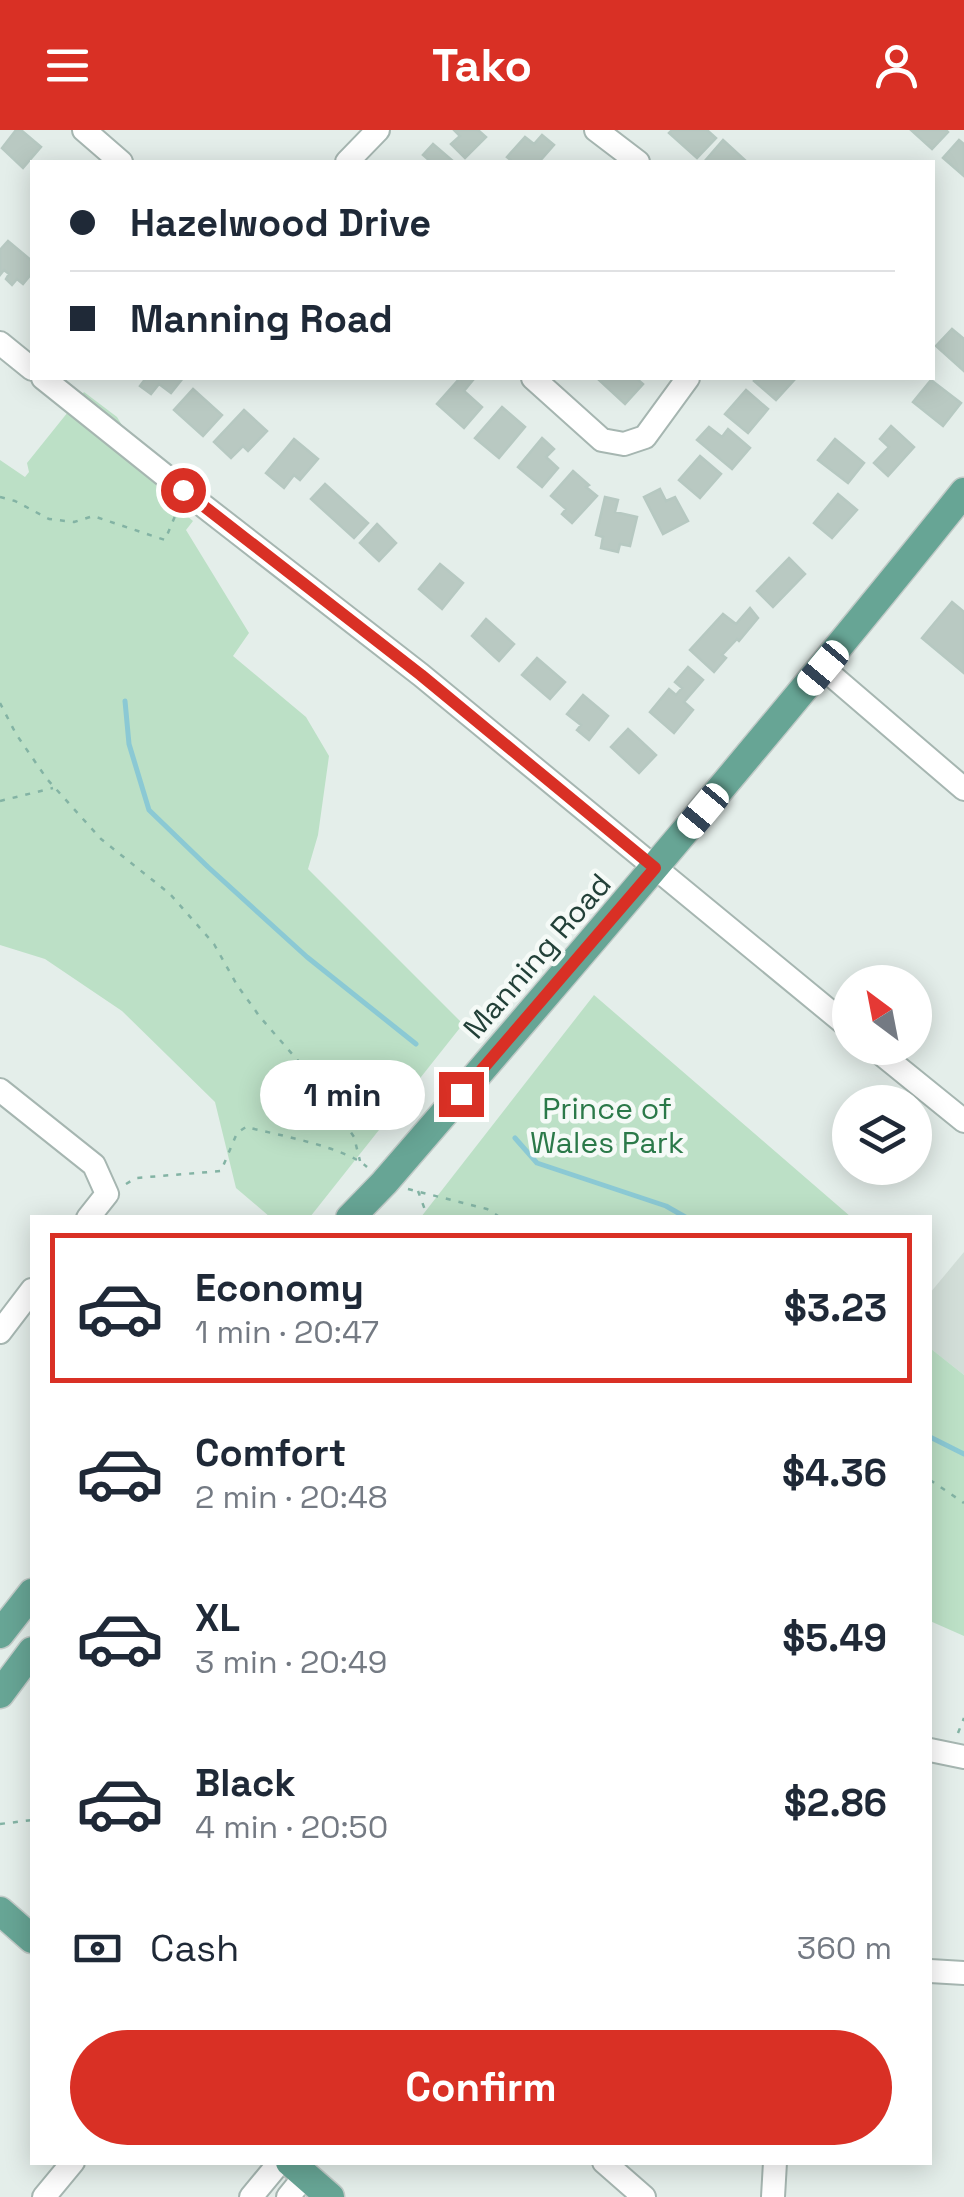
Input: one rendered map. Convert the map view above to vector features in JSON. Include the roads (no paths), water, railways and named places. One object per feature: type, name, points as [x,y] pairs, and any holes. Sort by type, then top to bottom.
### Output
[{"type":"main road","name":"Manning Road","points":[[353,1215],[655,868],[964,492]]},
{"type":"main road","name":"Manning Road","points":[[371,1215],[384,1182]]},
{"type":"main road","points":[[0,1634],[30,1596]]},
{"type":"main road","points":[[0,1694],[30,1654]]},
{"type":"main road","points":[[0,1911],[30,1937]]},
{"type":"main road","points":[[294,2178],[330,2197]]},
{"type":"street","points":[[350,160],[378,130]]},
{"type":"street","points":[[596,130],[635,160]]},
{"type":"street","points":[[97,134],[119,160]]},
{"type":"street","points":[[0,343],[30,367]]},
{"type":"street","points":[[46,380],[421,675],[832,1013]]},
{"type":"street","points":[[535,380],[602,440],[624,444],[645,438],[687,380]]},
{"type":"street","points":[[823,668],[964,788]]},
{"type":"street","points":[[895,1065],[964,1121]]},
{"type":"street","points":[[0,1090],[94,1165],[106,1194],[90,1215]]},
{"type":"street","points":[[0,1332],[30,1293]]},
{"type":"street","points":[[932,1750],[961,1746]]},
{"type":"street","points":[[932,1971],[964,1973]]},
{"type":"street","points":[[44,2197],[71,2165]]},
{"type":"street","points":[[251,2197],[278,2165]]},
{"type":"street","points":[[607,2165],[644,2197]]},
{"type":"street","points":[[774,2197],[775,2165]]},
{"type":"waterway","points":[[125,701],[129,744],[149,810],[307,957],[416,1044]]},
{"type":"waterway","points":[[515,1138],[537,1163],[666,1206],[682,1215]]},
{"type":"waterway","points":[[932,1438],[964,1454]]},
{"type":"park label","name":"Prince of Wales Park","points":[[607,1125]]}]
